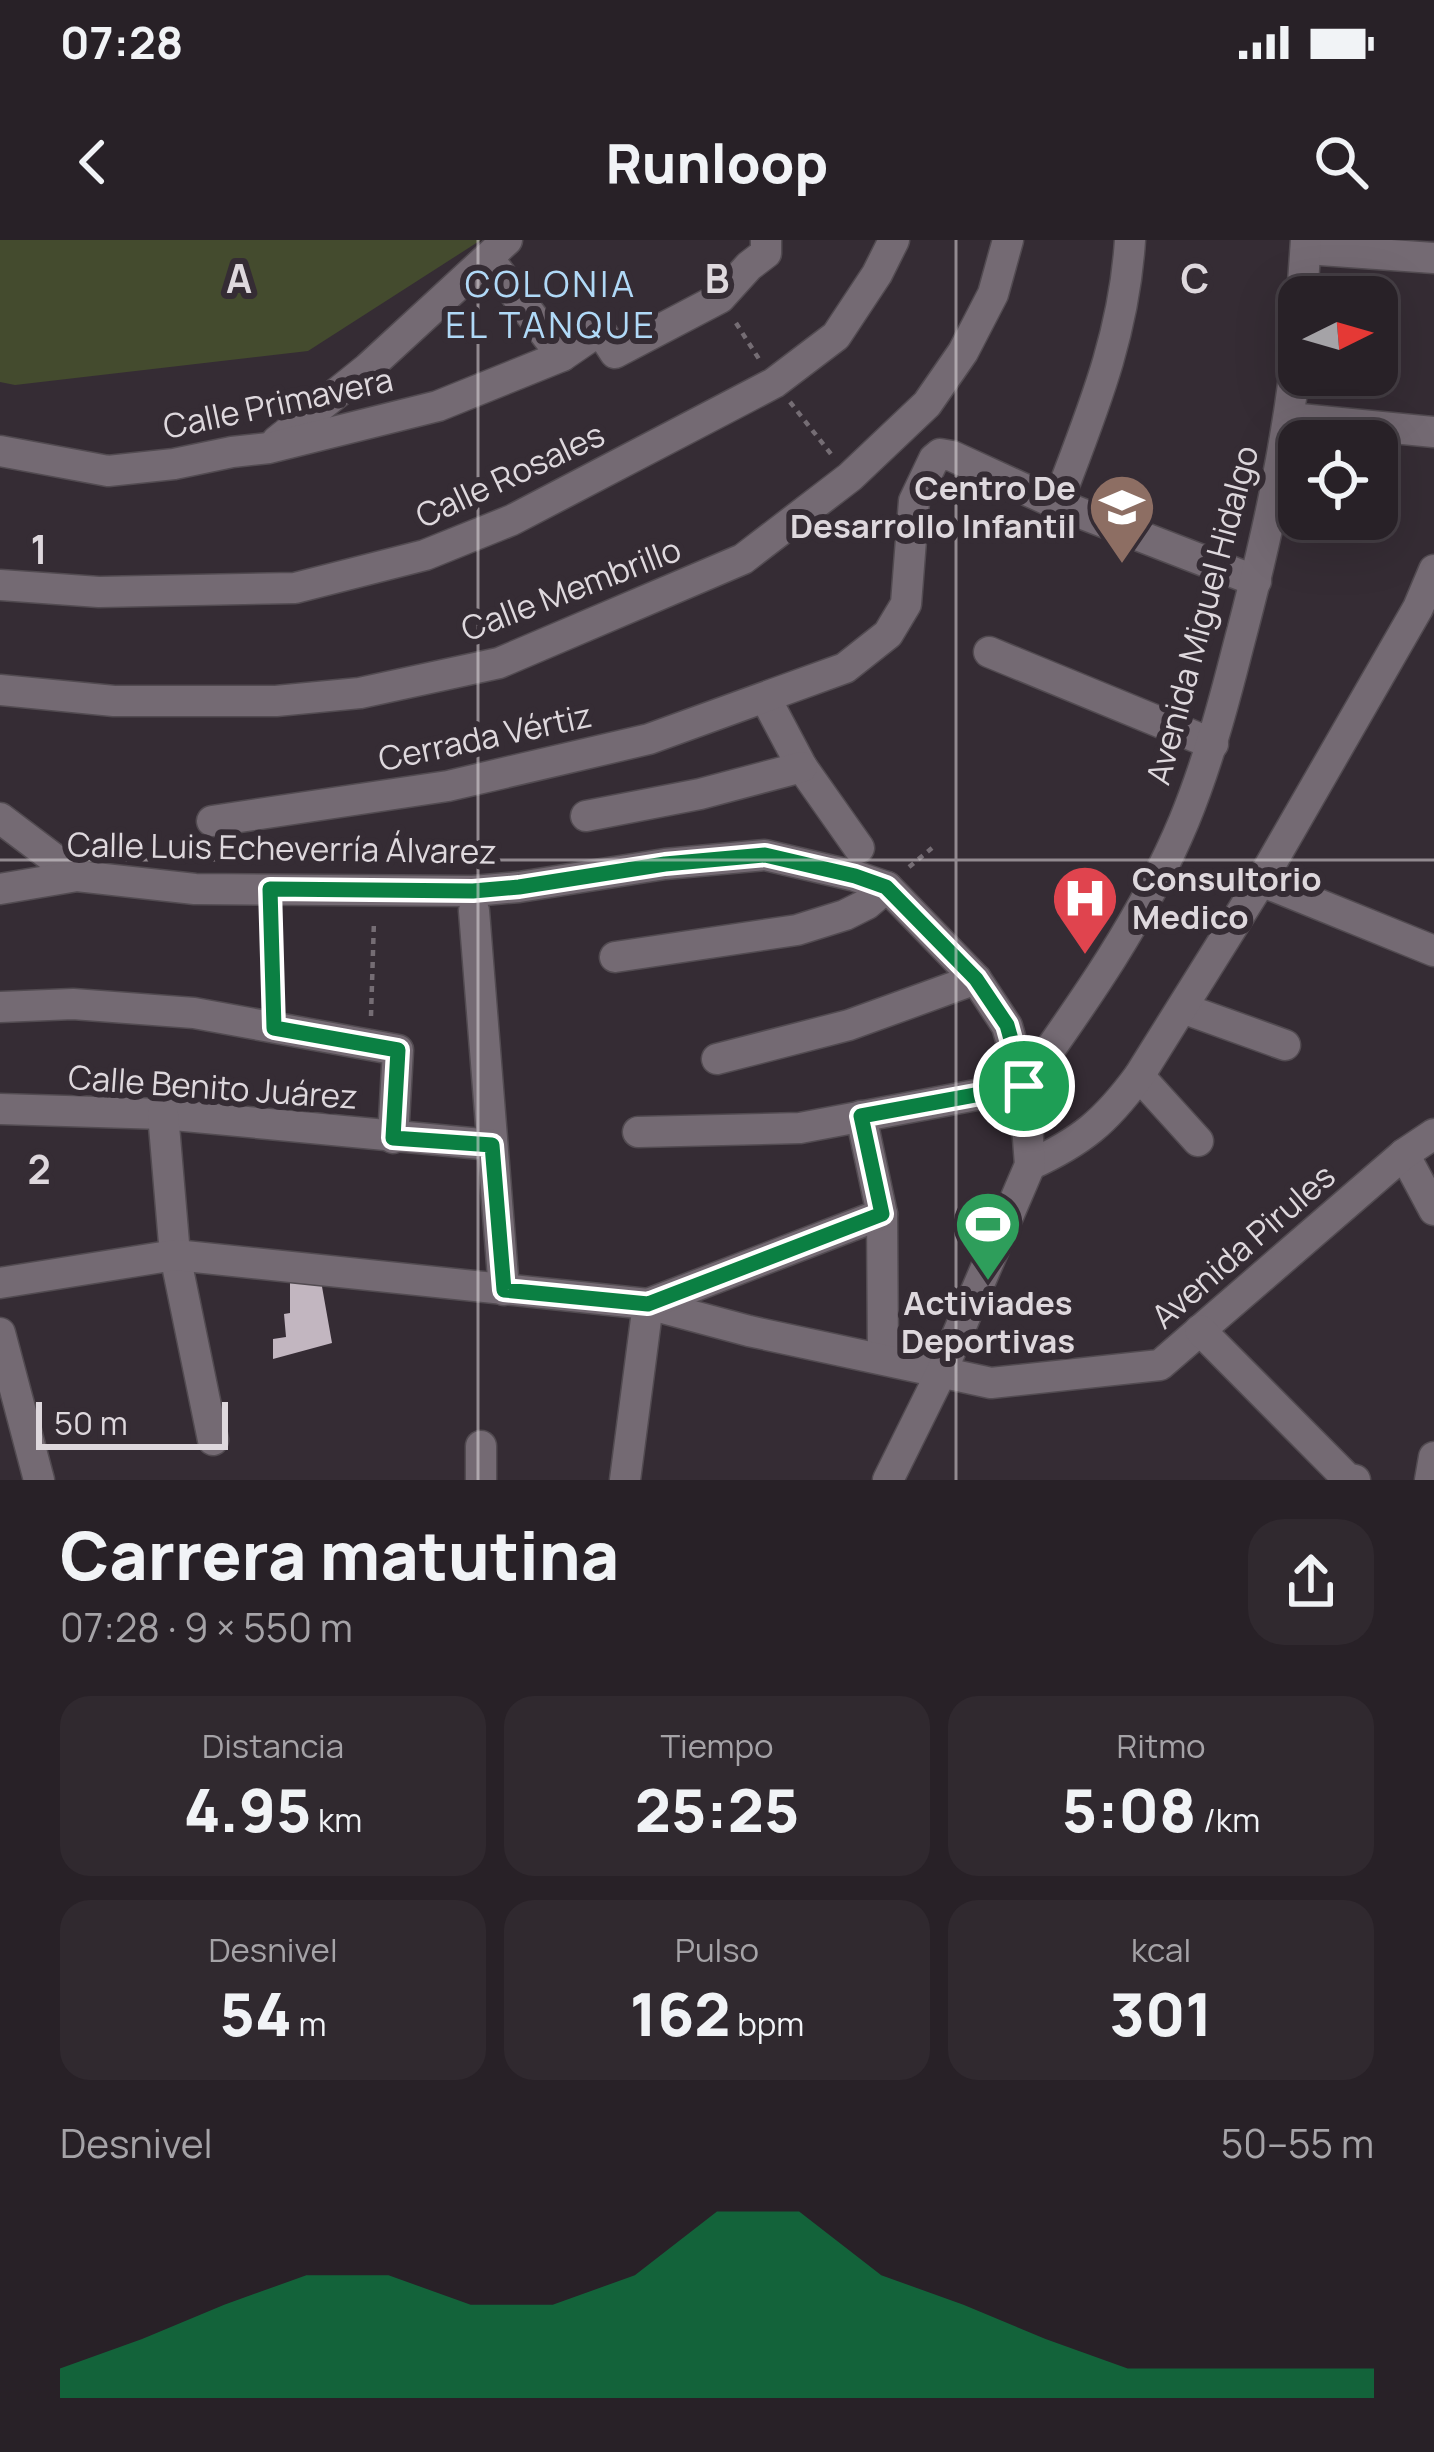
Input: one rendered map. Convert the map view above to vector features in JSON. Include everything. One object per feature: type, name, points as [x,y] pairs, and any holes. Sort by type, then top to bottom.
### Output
[{"type":"street","name":"Calle Rosales","points":[[0,585],[99,592],[296,588],[425,555],[512,520],[775,383],[836,336],[894,240]]},
{"type":"street","name":"Calle Membrillo","points":[[0,690],[114,701],[276,700],[360,693],[499,663],[743,559],[850,477],[927,404],[963,352],[993,294],[1008,240]]},
{"type":"street","points":[[1130,240],[1128,277],[1109,366],[1057,504],[1256,580]]},
{"type":"street","name":"Calle Primavera","points":[[0,451],[108,471],[268,448],[438,406],[562,356],[600,330],[615,353],[720,298],[749,266],[761,244]]},
{"type":"street","points":[[1304,276],[1306,244],[1434,257]]},
{"type":"street","points":[[268,448],[368,368],[497,249],[562,356]]},
{"type":"street","name":"Avenida Miguel Hidalgo","points":[[1024,1086],[1127,934],[1183,824],[1213,743],[1256,580],[1293,396]]},
{"type":"street","points":[[1291,418],[1434,432]]},
{"type":"street","name":"Cerrada Vértiz","points":[[212,821],[448,786],[649,739],[844,668],[888,634],[906,604],[914,501],[940,454],[1057,504]]},
{"type":"street","points":[[888,1480],[941,1373],[1030,1165],[1070,1146],[1111,1114],[1139,1076],[1261,881],[1418,608],[1434,570]]},
{"type":"street","points":[[989,652],[1213,743]]},
{"type":"street","points":[[766,699],[802,767],[859,848]]},
{"type":"street","points":[[586,816],[700,794],[802,767]]},
{"type":"street","points":[[0,818],[77,876]]},
{"type":"street","name":"Calle Luis Echeverría Álvarez","points":[[0,889],[77,876],[195,889],[473,891],[765,855],[855,876],[886,887],[976,979],[1007,1025],[1024,1086],[1030,1165]]},
{"type":"street","points":[[1261,881],[1434,951]]},
{"type":"street","points":[[615,957],[797,930],[845,915],[886,887]]},
{"type":"street","points":[[474,911],[504,1290]]},
{"type":"street","points":[[717,1059],[849,1025],[976,979]]},
{"type":"street","points":[[0,1007],[73,1004],[194,1013],[398,1050],[393,1138]]},
{"type":"street","points":[[1182,1008],[1285,1045]]},
{"type":"street","points":[[1139,1076],[1198,1141]]},
{"type":"street","points":[[638,1132],[800,1128],[1024,1086]]},
{"type":"street","name":"Calle Benito Juárez","points":[[0,1109],[163,1114],[492,1145]]},
{"type":"street","points":[[163,1114],[175,1255],[213,1439]]},
{"type":"street","points":[[861,1116],[882,1214],[884,1358]]},
{"type":"street","name":"Avenida Pirules","points":[[941,1373],[992,1383],[1160,1365],[1404,1154],[1434,1134]]},
{"type":"street","points":[[1404,1154],[1434,1210]]},
{"type":"street","points":[[648,1304],[882,1214]]},
{"type":"street","points":[[0,1283],[175,1255],[648,1304],[941,1373]]},
{"type":"street","points":[[625,1480],[648,1304]]},
{"type":"street","points":[[1200,1330],[1355,1480]]},
{"type":"street","points":[[0,1334],[39,1480]]},
{"type":"street","points":[[481,1446],[481,1480]]},
{"type":"street","points":[[1430,1480],[1434,1457]]},
{"type":"path","points":[[270,889],[274,1028]]},
{"type":"path","points":[[370,1045],[375,890]]},
{"type":"green space","points":[[0,240],[481,240],[308,351],[15,385],[0,382]]},
{"type":"building","points":[[290,1277],[321,1281],[332,1343],[273,1359],[273,1339],[286,1337]]},
{"type":"place","name":"Centro De Desarrollo Infantil","points":[[1122,566]]},
{"type":"place","name":"Consultorio Medico","points":[[1085,957]]},
{"type":"place","name":"Activiades Deportivas","points":[[988,1283]]},
{"type":"district","name":"COLONIA EL TANQUE","points":[[551,304]]},
{"type":"route","points":[[765,855],[855,876],[886,887],[976,979],[1007,1025],[1024,1086],[861,1116],[882,1214],[648,1304],[504,1290],[492,1145],[393,1138],[398,1050],[274,1028],[270,889],[473,891],[765,855]]}]
